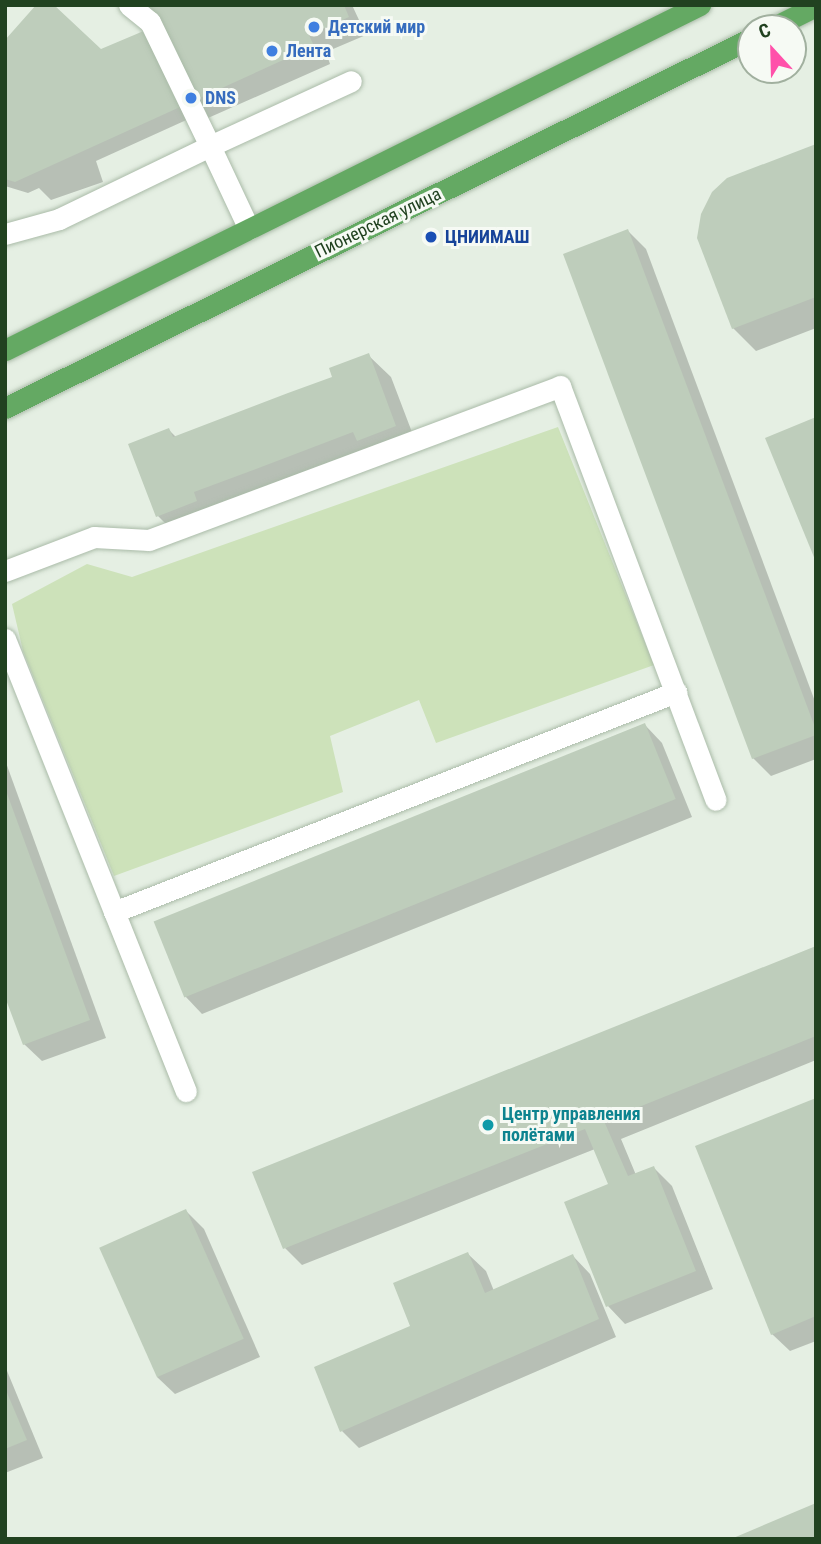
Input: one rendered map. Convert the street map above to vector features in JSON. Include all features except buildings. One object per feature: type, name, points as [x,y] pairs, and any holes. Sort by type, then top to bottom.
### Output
[{"type":"main road","points":[[5,350],[250,229],[668,12],[700,5]]},
{"type":"main road","points":[[800,14],[816,6]]},
{"type":"main road","name":"Пионерская улица","points":[[5,408],[737,45]]},
{"type":"lane","points":[[129,5],[150,22],[250,229]]},
{"type":"lane","points":[[5,234],[58,219],[351,81]]},
{"type":"lane","points":[[5,571],[94,537],[149,540],[560,386],[716,800]]},
{"type":"lane","points":[[5,639],[186,1091]]},
{"type":"lane","points":[[114,912],[676,692]]},
{"type":"green space","points":[[558,427],[654,665],[436,743],[419,700],[330,736],[343,792],[114,876],[23,651],[12,604],[87,564],[132,577]]},
{"type":"place","name":"Детский мир","points":[[314,27]]},
{"type":"place","name":"Лента","points":[[272,51]]},
{"type":"place","name":"DNS","points":[[191,98]]},
{"type":"place","name":"ЦНИИМАШ","points":[[431,237]]},
{"type":"place","name":"Центр управления полётами","points":[[488,1125]]}]
